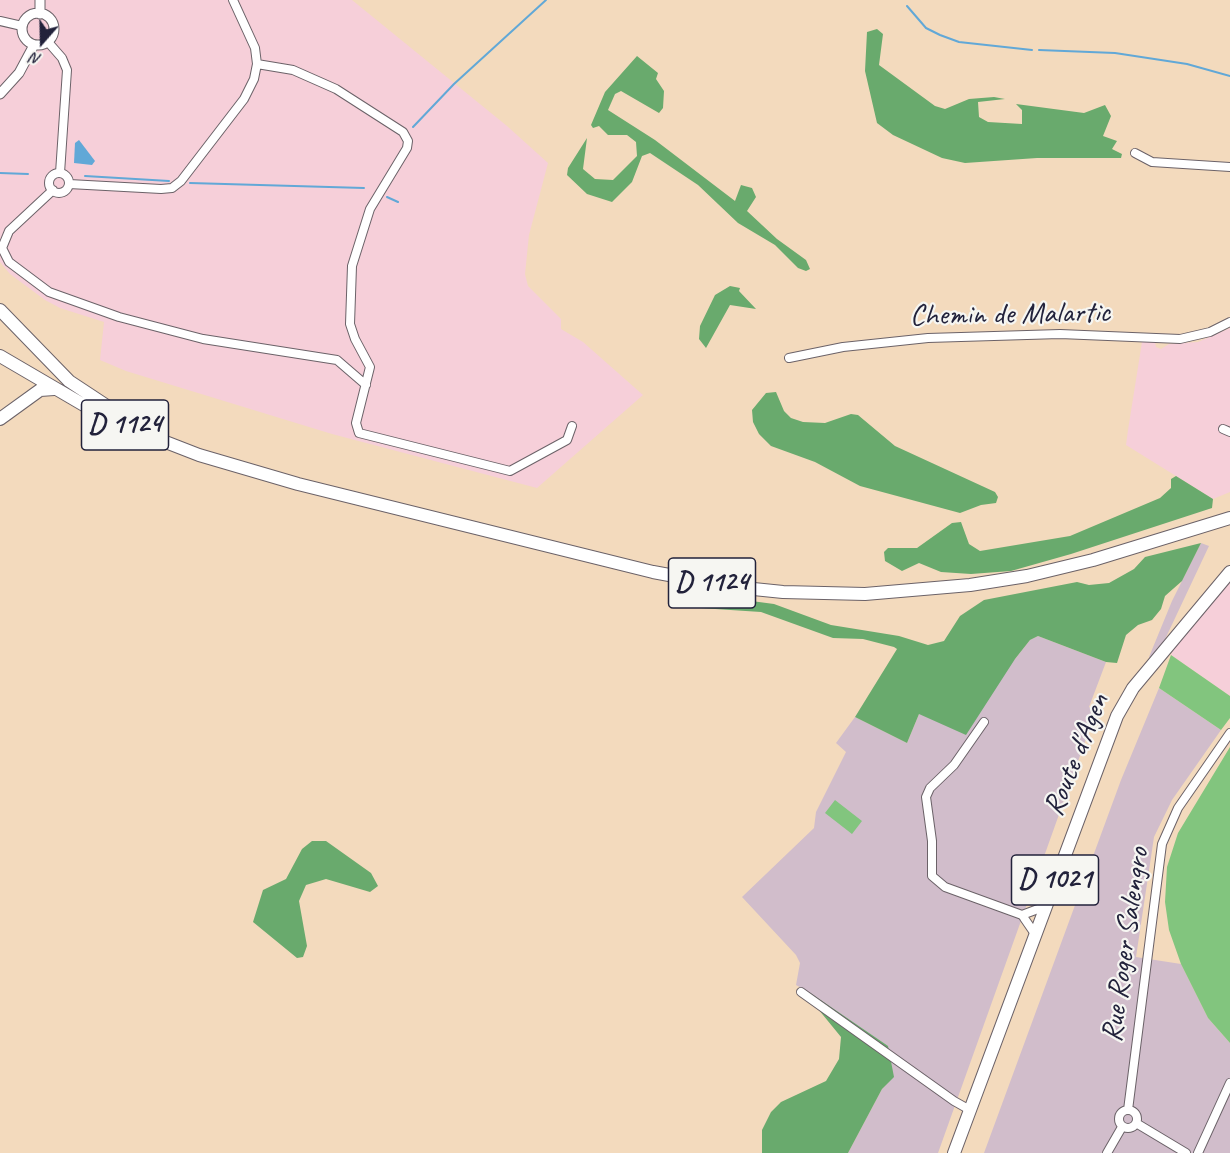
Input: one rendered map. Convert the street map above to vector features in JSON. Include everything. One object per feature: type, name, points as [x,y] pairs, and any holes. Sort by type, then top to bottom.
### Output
[{"type":"main road","points":[[0,310],[61,373],[90,397],[143,426],[191,446],[199,455]]},
{"type":"main road","name":"D 1124","points":[[0,356],[54,389],[145,434],[199,455],[298,484],[653,573],[734,587],[783,591],[907,592],[997,581],[1093,560],[1230,518]]},
{"type":"main road","points":[[0,419],[40,390],[54,389]]},
{"type":"main road","name":"Route d'Agen","points":[[954,1153],[1108,736],[1125,701],[1230,572]]},
{"type":"street","points":[[40,0],[40,14]]},
{"type":"street","points":[[69,184],[161,189],[174,186],[185,176],[244,99],[254,79],[257,64],[248,28],[233,0]]},
{"type":"street","points":[[0,94],[19,73],[34,45],[48,42],[53,36],[54,25],[50,19],[40,14],[27,18],[22,26],[25,38],[34,45]]},
{"type":"street","points":[[0,21],[22,26]]},
{"type":"street","points":[[48,42],[62,58],[67,70],[60,173]]},
{"type":"street","points":[[257,64],[293,70],[319,81],[378,114],[406,136],[407,148],[376,197],[352,266],[350,324],[370,367],[356,423],[359,433],[502,470],[516,469],[567,440],[572,426]]},
{"type":"street","points":[[1135,153],[1152,162],[1230,167]]},
{"type":"street","points":[[60,173],[67,176],[69,184]]},
{"type":"street","points":[[53,190],[50,179],[60,173]]},
{"type":"street","points":[[53,190],[63,192],[69,184]]},
{"type":"street","points":[[53,190],[9,231],[2,248],[9,262],[50,292],[119,317],[203,339],[265,351],[337,360],[366,385]]},
{"type":"street","name":"Chemin de Malartic","points":[[789,358],[843,347],[928,338],[1060,334],[1179,339],[1210,332],[1230,322]]},
{"type":"street","points":[[984,722],[960,757],[930,788],[926,796],[932,841],[932,876],[945,887],[1022,915],[1035,934]]},
{"type":"street","name":"Rue Roger Salengro","points":[[1128,1110],[1162,844],[1178,808],[1230,733]]},
{"type":"street","points":[[1022,915],[1046,906]]},
{"type":"street","points":[[801,992],[970,1110]]},
{"type":"street","points":[[1198,1153],[1230,1083]]},
{"type":"street","points":[[1107,1153],[1122,1127],[1119,1116],[1128,1110],[1136,1114],[1136,1123]]},
{"type":"street","points":[[1122,1127],[1130,1128],[1136,1123]]},
{"type":"street","points":[[1136,1123],[1186,1153]]},
{"type":"shaded area","points":[[0,0],[352,0],[507,126],[548,163],[529,235],[525,274],[528,286],[561,319],[561,329],[583,342],[643,395],[537,488],[332,434],[126,371],[100,360],[104,322],[60,308],[45,300],[10,274],[0,262]]},
{"type":"shaded area","points":[[1230,328],[1230,492],[1213,499],[1126,445],[1142,342],[1155,342],[1156,347],[1161,349],[1169,344],[1198,342]]},
{"type":"shaded area","points":[[1201,543],[1209,546],[1160,650],[1152,659],[1149,657],[1172,601]]},
{"type":"shaded area","points":[[1230,580],[1230,696],[1171,655],[1174,648]]},
{"type":"shaded area","points":[[1038,636],[1106,662],[1089,707],[1096,711],[938,1153],[848,1153],[882,1089],[893,1077],[809,992],[796,985],[800,963],[796,955],[742,897],[814,828],[816,812],[846,752],[836,743],[855,717],[907,743],[919,714],[1015,659],[1030,640]]},
{"type":"shaded area","points":[[1159,688],[1221,730],[1172,800],[1154,837],[1136,957],[1181,964],[1208,1018],[1230,1043],[1230,1153],[984,1153],[1121,780]]},
{"type":"green space","points":[[877,29],[883,34],[879,65],[935,106],[945,109],[969,99],[994,97],[1005,99],[978,102],[979,117],[988,122],[1022,124],[1022,110],[1016,104],[1084,113],[1105,105],[1111,116],[1103,136],[1117,141],[1112,149],[1122,154],[1121,158],[1037,158],[965,163],[942,158],[893,135],[877,123],[865,71],[867,32]]},
{"type":"green space","points":[[637,56],[658,73],[656,79],[664,91],[663,108],[659,113],[621,91],[615,94],[608,110],[655,140],[735,201],[741,185],[752,188],[756,197],[747,211],[777,239],[806,260],[810,269],[806,271],[798,268],[775,245],[738,223],[698,185],[650,153],[642,156],[632,182],[612,202],[587,194],[567,175],[568,168],[587,138],[583,169],[595,179],[613,180],[637,156],[636,142],[627,135],[608,135],[599,126],[593,128],[591,125],[605,92]]},
{"type":"green space","points":[[730,286],[740,288],[739,291],[756,309],[730,305],[706,348],[699,339],[700,326],[715,295]]},
{"type":"green space","points":[[776,392],[784,411],[791,418],[803,422],[825,423],[851,414],[858,415],[895,446],[995,492],[998,497],[996,503],[981,505],[960,513],[860,486],[815,462],[771,446],[759,434],[753,422],[752,410],[766,393]]},
{"type":"green space","points":[[1176,476],[1213,499],[1212,508],[1011,571],[971,574],[941,572],[919,563],[902,571],[885,561],[884,552],[888,548],[917,548],[952,523],[961,522],[969,544],[980,551],[1070,536],[1160,498],[1171,488],[1171,479]]},
{"type":"green space","points":[[1201,543],[1182,581],[1165,596],[1161,609],[1152,620],[1138,625],[1126,635],[1117,663],[1106,662],[1038,636],[1030,640],[1015,659],[966,735],[919,714],[907,743],[855,717],[897,649],[863,639],[833,638],[761,612],[700,608],[697,601],[699,597],[706,595],[774,604],[831,625],[899,636],[928,645],[944,641],[960,616],[984,600],[1077,582],[1089,585],[1109,583],[1134,569],[1145,557]]},
{"type":"green space","points":[[1171,655],[1230,696],[1230,718],[1221,730],[1159,688]]},
{"type":"green space","points":[[1230,747],[1230,1043],[1208,1018],[1181,964],[1169,930],[1165,902],[1167,867],[1178,833]]},
{"type":"green space","points":[[835,800],[862,821],[852,834],[825,813]]},
{"type":"green space","points":[[312,841],[326,841],[371,873],[378,886],[370,892],[326,879],[306,885],[299,901],[307,946],[303,957],[297,958],[253,922],[263,890],[286,879],[302,849]]},
{"type":"green space","points":[[809,992],[888,1046],[894,1077],[882,1089],[848,1153],[762,1153],[762,1130],[771,1112],[781,1102],[826,1081],[839,1059],[841,1037],[814,1004]]},
{"type":"water","points":[[79,140],[95,161],[92,165],[74,163],[75,143]]},
{"type":"waterway","points":[[413,127],[454,84],[546,0]]},
{"type":"waterway","points":[[907,6],[926,28],[959,42],[1032,50]]},
{"type":"waterway","points":[[1039,50],[1115,53],[1187,64],[1230,76]]},
{"type":"waterway","points":[[0,173],[28,174]]},
{"type":"waterway","points":[[85,176],[169,181]]},
{"type":"waterway","points":[[190,183],[364,188]]},
{"type":"waterway","points":[[387,197],[398,202]]}]
